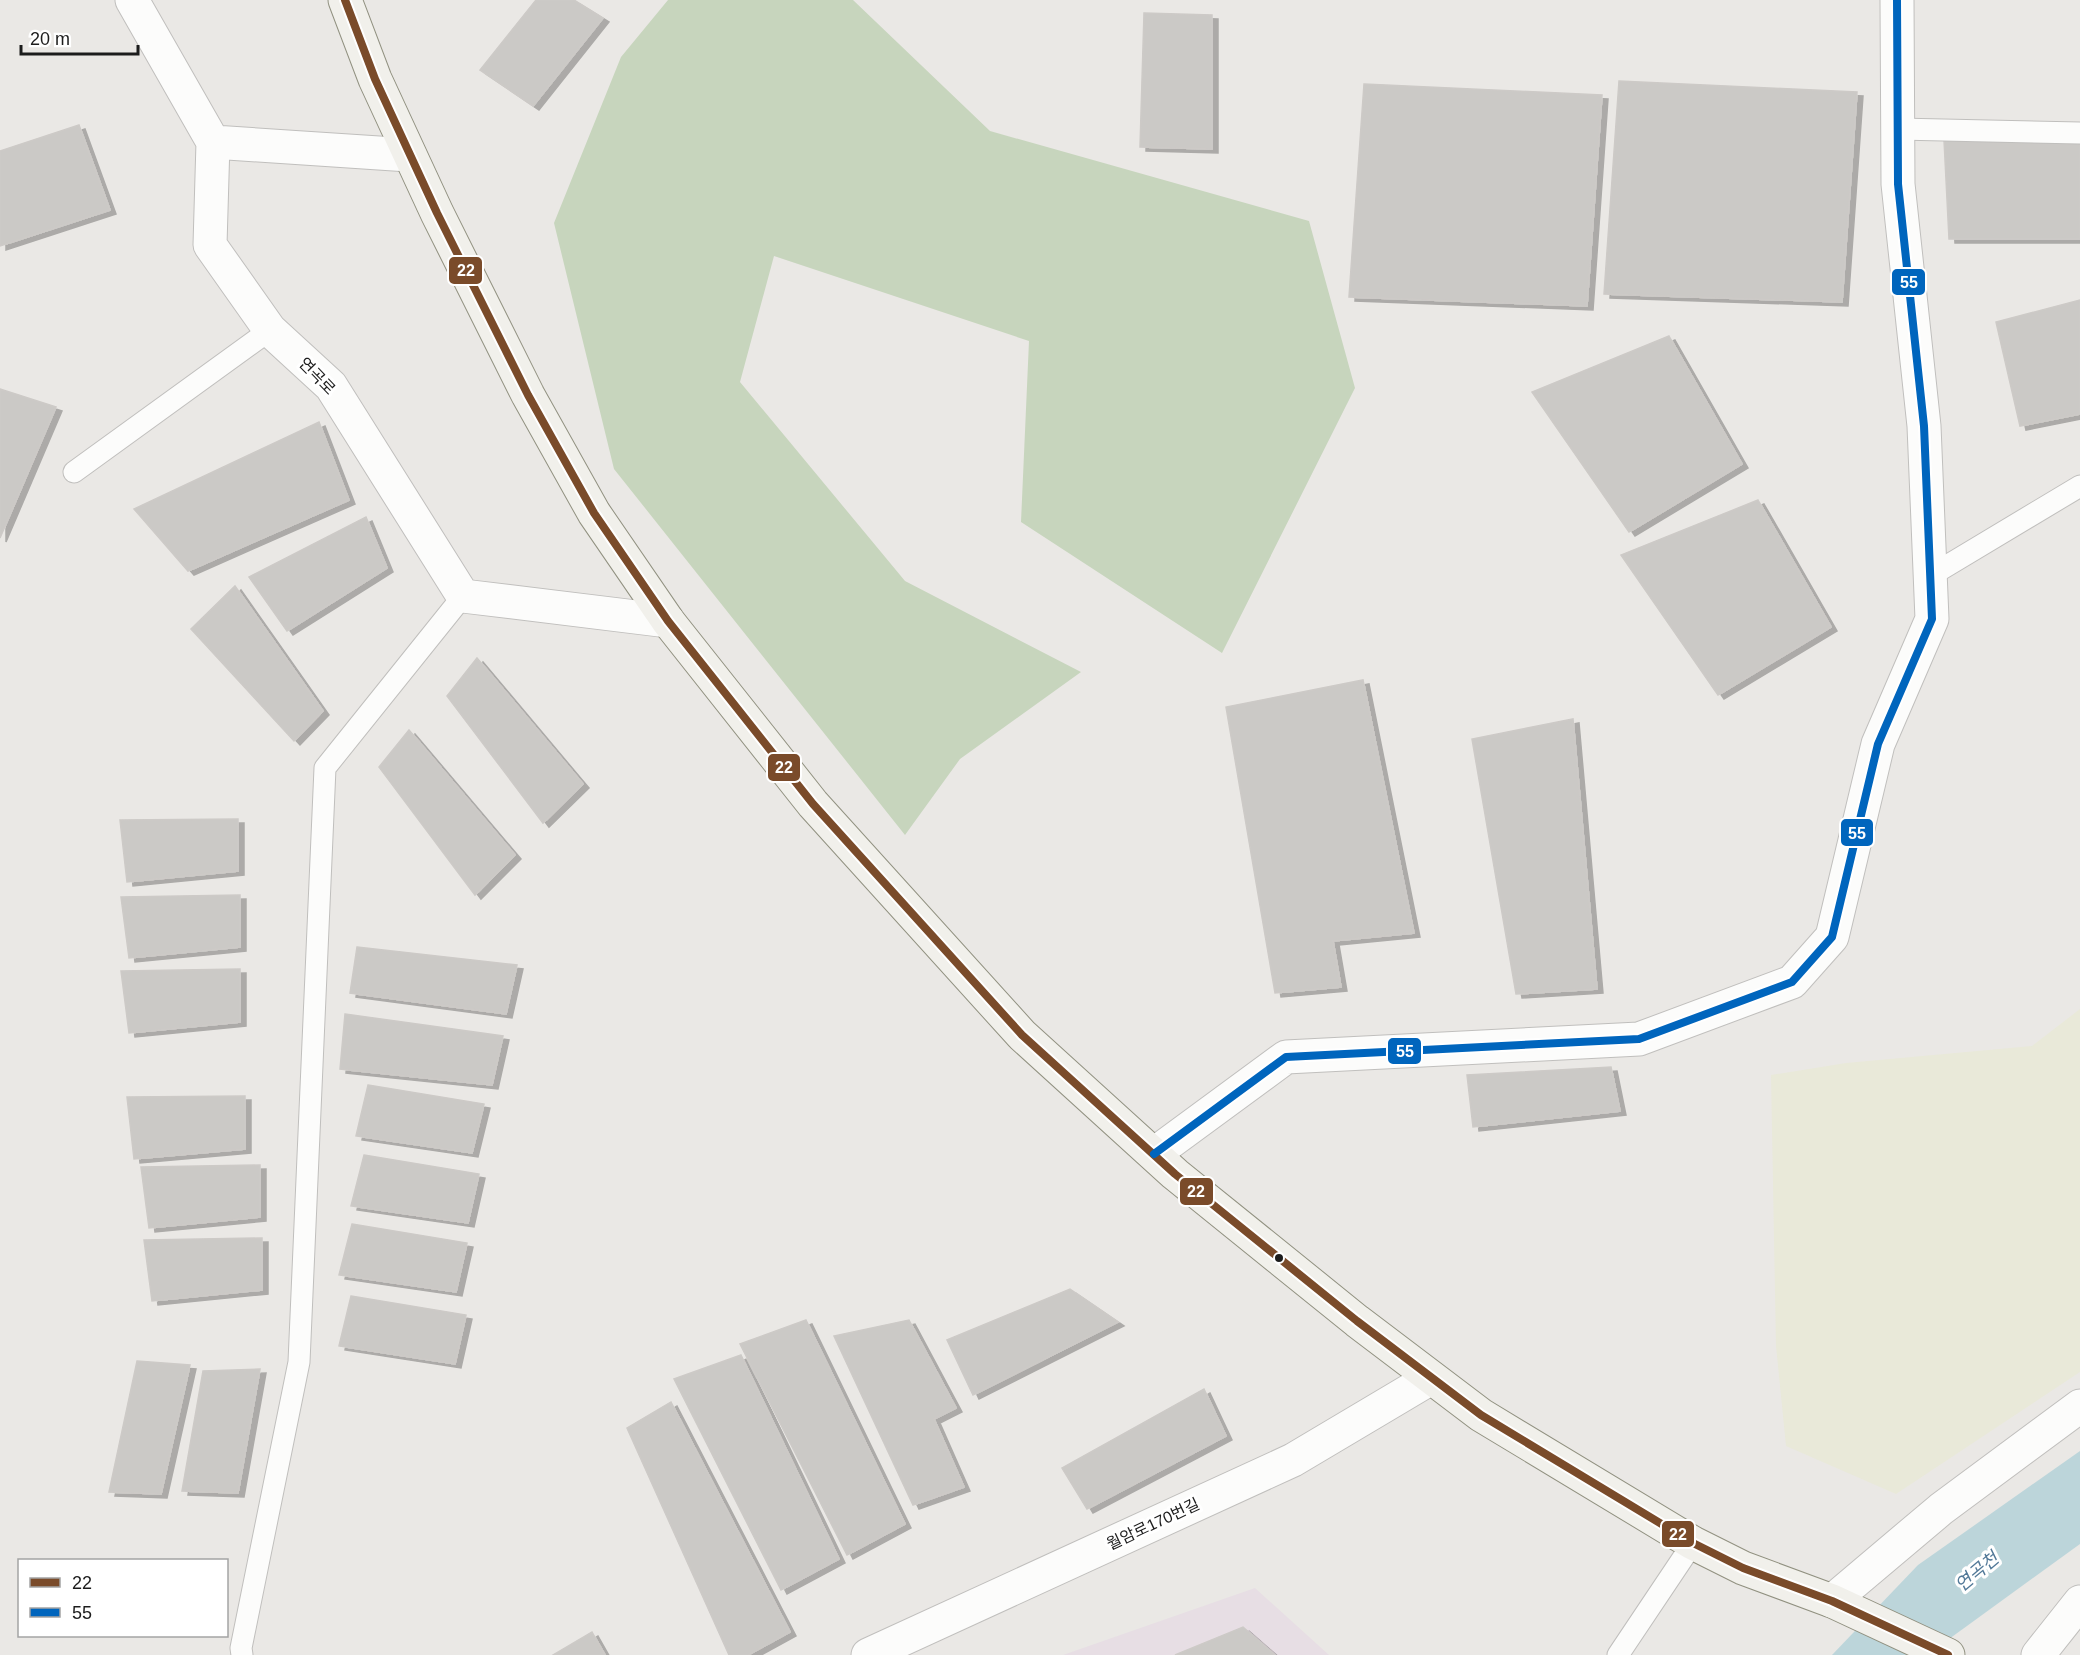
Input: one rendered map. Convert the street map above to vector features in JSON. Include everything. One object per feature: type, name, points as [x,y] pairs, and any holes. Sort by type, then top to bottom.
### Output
[{"type":"street","points":[[132,0],[213,141],[409,155]]},
{"type":"street","points":[[345,0],[375,79],[409,155],[528,395],[594,513],[668,621],[813,804],[1022,1035],[1154,1154],[1431,1378],[1500,1428],[1693,1543],[1743,1568],[1832,1601],[1948,1655]]},
{"type":"street","points":[[1154,1154],[1286,1057],[1639,1039],[1792,982],[1832,938],[1878,744],[1932,620],[1923,426],[1898,184],[1897,0]]},
{"type":"street","name":"연곡로","points":[[213,141],[210,245],[270,330],[331,386],[463,596]]},
{"type":"street","points":[[463,596],[668,621]]},
{"type":"street","name":"월암로170번길","points":[[868,1655],[1293,1460],[1431,1378]]},
{"type":"street","points":[[1832,1601],[1941,1509],[2080,1406]]},
{"type":"street","points":[[2038,1655],[2080,1602]]},
{"type":"lane","points":[[1898,129],[2080,133]]},
{"type":"lane","points":[[74,472],[270,330]]},
{"type":"lane","points":[[1930,576],[2080,486]]},
{"type":"lane","points":[[242,1655],[241,1648],[299,1362],[325,768],[463,596]]},
{"type":"lane","points":[[1618,1655],[1693,1543]]},
{"type":"shaded area","points":[[1255,1588],[1329,1655],[1063,1655]]},
{"type":"green space","points":[[668,0],[853,0],[990,131],[1309,221],[1355,388],[1222,653],[1021,522],[1029,341],[774,256],[740,382],[905,581],[1081,672],[960,759],[905,835],[614,469],[554,223],[621,57]]},
{"type":"green space","points":[[2080,1009],[2080,1372],[1896,1494],[1786,1446],[1776,1346],[1771,1075],[1846,1063],[2032,1046]]},
{"type":"water","name":"연곡천","points":[[2080,1451],[2080,1544],[1927,1655],[1832,1655],[1918,1565]]},
{"type":"building","points":[[536,0],[574,0],[603,18],[533,106],[480,70]]},
{"type":"building","points":[[1144,13],[1212,15],[1212,149],[1140,147]]},
{"type":"building","points":[[1619,81],[1857,92],[1842,302],[1604,294]]},
{"type":"building","points":[[1364,84],[1602,95],[1587,306],[1349,297]]},
{"type":"building","points":[[79,125],[110,210],[0,246],[0,151]]},
{"type":"building","points":[[1944,140],[2080,142],[2080,239],[1949,239]]},
{"type":"building","points":[[2080,300],[2080,414],[2020,426],[1996,322]]},
{"type":"building","points":[[1669,336],[1742,464],[1629,532],[1532,392]]},
{"type":"building","points":[[0,389],[56,407],[0,538]]},
{"type":"building","points":[[319,422],[349,500],[188,571],[134,509]]},
{"type":"building","points":[[1758,500],[1831,627],[1718,695],[1621,555]]},
{"type":"building","points":[[366,517],[387,568],[287,631],[249,577]]},
{"type":"building","points":[[235,586],[323,711],[294,741],[191,629]]},
{"type":"building","points":[[477,658],[583,784],[543,823],[447,696]]},
{"type":"building","points":[[1363,680],[1414,933],[1333,941],[1341,987],[1275,993],[1226,707]]},
{"type":"building","points":[[1573,719],[1597,989],[1516,994],[1472,739]]},
{"type":"building","points":[[409,730],[515,855],[475,895],[379,767]]},
{"type":"building","points":[[238,819],[238,871],[127,882],[120,820]]},
{"type":"building","points":[[240,895],[240,947],[129,958],[121,897]]},
{"type":"building","points":[[357,947],[517,965],[506,1014],[350,993]]},
{"type":"building","points":[[240,969],[240,1022],[129,1033],[121,971]]},
{"type":"building","points":[[345,1014],[503,1036],[492,1085],[340,1069]]},
{"type":"building","points":[[1611,1067],[1620,1111],[1473,1127],[1467,1075]]},
{"type":"building","points":[[368,1085],[484,1104],[472,1153],[356,1136]]},
{"type":"building","points":[[245,1096],[245,1149],[134,1159],[127,1097]]},
{"type":"building","points":[[364,1155],[479,1174],[468,1223],[351,1206]]},
{"type":"building","points":[[260,1165],[260,1217],[149,1228],[141,1167]]},
{"type":"building","points":[[352,1224],[467,1243],[456,1292],[339,1275]]},
{"type":"building","points":[[262,1238],[262,1290],[152,1301],[144,1240]]},
{"type":"building","points":[[1070,1289],[1118,1322],[973,1395],[947,1340]]},
{"type":"building","points":[[351,1296],[466,1315],[455,1364],[339,1346]]},
{"type":"building","points":[[806,1320],[905,1524],[847,1555],[740,1344]]},
{"type":"building","points":[[909,1320],[956,1408],[934,1419],[964,1487],[913,1505],[834,1336]]},
{"type":"building","points":[[741,1355],[839,1559],[781,1590],[674,1379]]},
{"type":"building","points":[[137,1361],[190,1365],[161,1494],[109,1492]]},
{"type":"building","points":[[260,1369],[238,1493],[182,1491],[203,1371]]},
{"type":"building","points":[[1204,1389],[1226,1436],[1087,1509],[1062,1468]]},
{"type":"building","points":[[671,1402],[790,1632],[748,1655],[729,1655],[627,1428]]},
{"type":"building","points":[[1243,1627],[1275,1655],[1175,1655]]},
{"type":"building","points":[[592,1632],[605,1655],[553,1655]]},
{"type":"transit line","name":"22","points":[[345,0],[375,79],[437,213],[528,395],[594,513],[668,621],[813,804],[1022,1035],[1175,1174],[1357,1321],[1481,1415],[1693,1543],[1743,1568],[1832,1601],[1948,1655]]},
{"type":"transit line","name":"55","points":[[1154,1154],[1286,1057],[1639,1039],[1792,982],[1832,937],[1878,744],[1932,619],[1924,426],[1898,184],[1897,0]]}]
